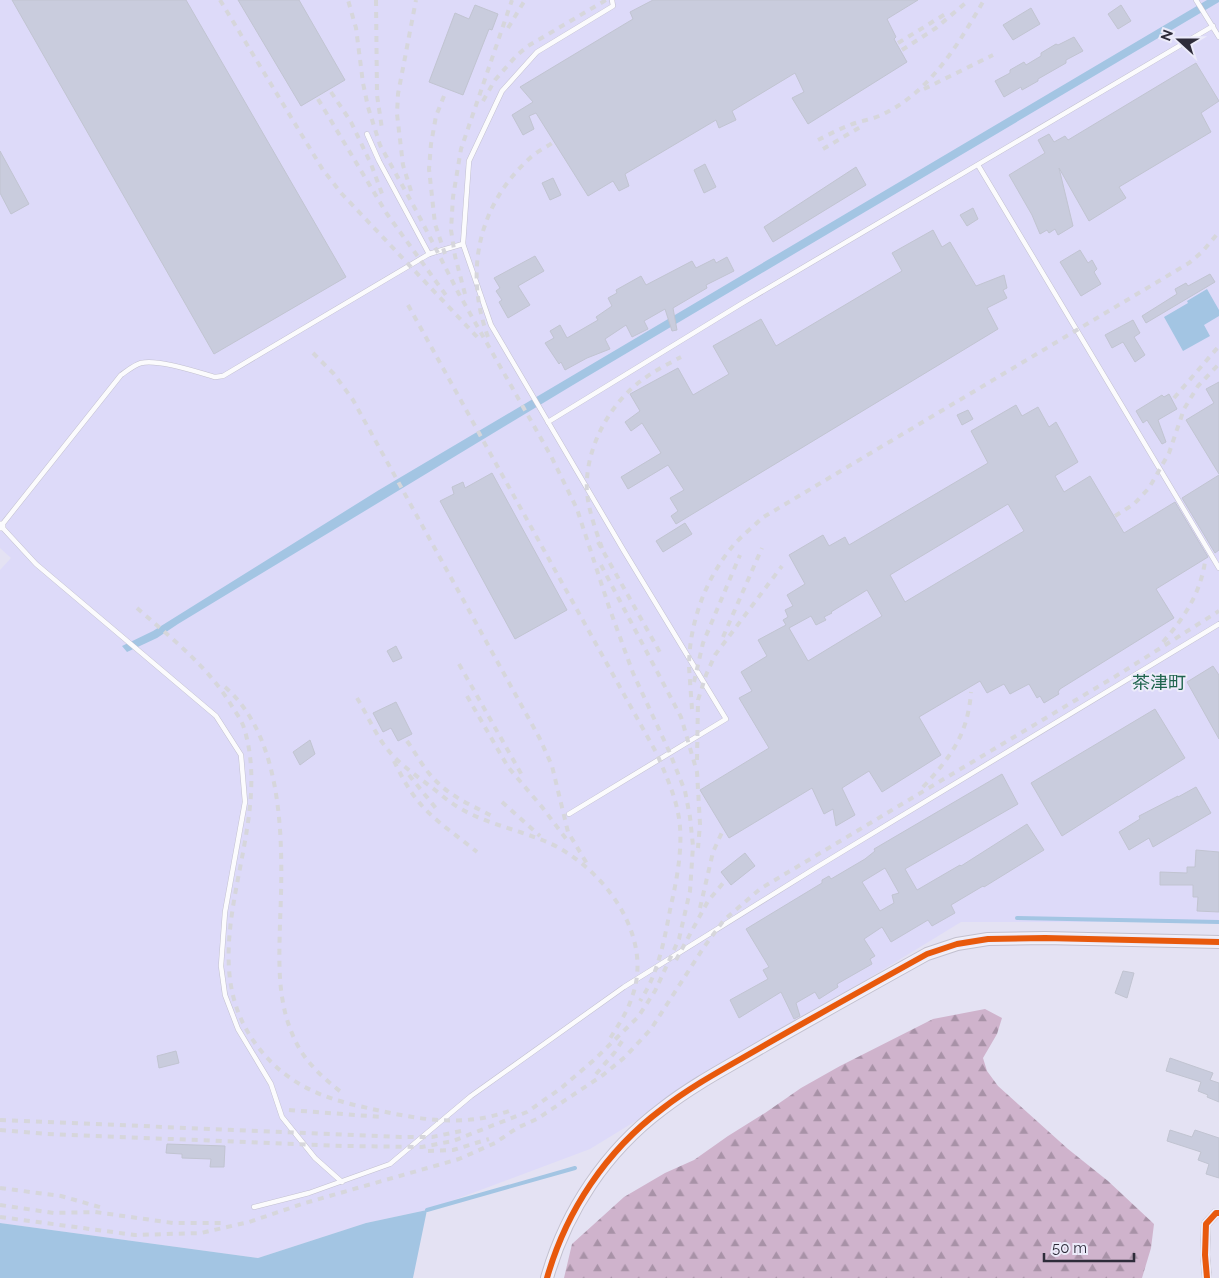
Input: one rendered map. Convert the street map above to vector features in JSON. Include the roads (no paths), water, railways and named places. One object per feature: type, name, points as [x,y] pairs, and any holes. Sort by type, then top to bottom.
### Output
[{"type":"street","points":[[547,1278],[558,1244],[583,1196],[618,1148],[642,1126],[677,1098],[718,1073],[927,954],[957,944],[988,939],[1045,938],[1219,942]]},
{"type":"street","points":[[1207,1278],[1205,1255],[1206,1224],[1216,1213],[1219,1213]]},
{"type":"lane","points":[[570,814],[726,719],[491,325],[463,244],[469,161],[502,91],[537,52],[613,6],[612,0]]},
{"type":"lane","points":[[1196,0],[1219,37]]},
{"type":"lane","points":[[548,422],[742,304],[1213,26]]},
{"type":"lane","points":[[367,134],[379,161],[429,254]]},
{"type":"lane","points":[[978,165],[1219,568]]},
{"type":"lane","points":[[342,1182],[315,1158],[282,1117],[271,1084],[238,1029],[225,995],[221,966],[225,912],[244,802],[240,755],[216,716],[36,564],[0,526],[121,375],[132,367],[140,363],[155,362],[215,377],[223,376],[429,254],[463,244]]},
{"type":"lane","points":[[254,1207],[342,1182],[390,1164],[471,1096],[624,987],[817,867],[1219,624]]},
{"type":"water","points":[[1207,0],[1219,0],[1219,2],[573,385],[157,638],[127,652],[122,646],[153,631],[379,490]]},
{"type":"water","points":[[1207,289],[1219,310],[1219,316],[1204,325],[1210,336],[1183,351],[1164,317]]},
{"type":"water","points":[[427,1210],[413,1278],[0,1278],[0,1223],[258,1258],[366,1223]]},
{"type":"waterway","points":[[1017,918],[1219,922]]},
{"type":"waterway","points":[[427,1210],[575,1168]]},
{"type":"railway","points":[[220,0],[323,170],[342,194],[481,341]]},
{"type":"railway","points":[[0,1130],[47,1134],[344,1146],[422,1147],[453,1141],[527,1112],[560,1089],[594,1060],[638,1017],[655,991],[679,939],[690,891],[693,846],[685,791],[633,673],[577,509],[551,456],[459,294],[380,145],[368,107],[356,28],[348,0]]},
{"type":"railway","points":[[376,0],[377,95],[382,129]]},
{"type":"railway","points":[[411,191],[403,165],[397,114],[398,94],[416,0]]},
{"type":"railway","points":[[465,294],[455,256],[451,230],[453,197],[461,149],[512,0]]},
{"type":"railway","points":[[508,28],[525,0]]},
{"type":"railway","points":[[483,101],[495,80],[516,56],[528,46],[606,0]]},
{"type":"railway","points":[[902,50],[936,28],[969,0]]},
{"type":"railway","points":[[818,140],[857,122],[879,116],[897,107],[913,95],[953,51],[984,0]]},
{"type":"railway","points":[[898,43],[947,13]]},
{"type":"railway","points":[[924,89],[993,55]]},
{"type":"railway","points":[[445,254],[435,224],[429,169],[436,116],[446,91]]},
{"type":"railway","points":[[331,92],[351,122],[371,164],[384,199]]},
{"type":"railway","points":[[318,99],[387,214],[448,298]]},
{"type":"railway","points":[[823,149],[862,126]]},
{"type":"railway","points":[[488,337],[481,313],[477,288],[477,264],[480,241],[498,197],[512,177],[532,156],[552,143]]},
{"type":"railway","points":[[692,709],[689,667],[690,651],[695,619],[700,603],[722,560],[736,543],[762,518],[1189,263],[1202,252],[1219,232]]},
{"type":"railway","points":[[408,305],[657,754],[672,790],[680,827],[678,869],[660,957],[640,1001]]},
{"type":"railway","points":[[1174,398],[1219,346]]},
{"type":"railway","points":[[313,353],[334,374],[353,400],[540,739],[552,766],[568,832],[589,867]]},
{"type":"railway","points":[[602,548],[591,514],[587,493],[587,477],[594,445],[609,416],[630,390],[651,374],[681,357]]},
{"type":"railway","points":[[1115,516],[1134,504],[1149,488],[1169,453],[1184,409],[1198,386],[1219,364]]},
{"type":"railway","points":[[598,542],[662,656]]},
{"type":"railway","points":[[723,637],[762,548]]},
{"type":"railway","points":[[694,682],[703,643],[740,555]]},
{"type":"railway","points":[[1163,642],[1178,624],[1190,605],[1203,574],[1205,562]]},
{"type":"railway","points":[[601,565],[681,717],[697,772],[700,824],[698,848]]},
{"type":"railway","points":[[697,760],[698,700],[706,675],[715,655],[782,566]]},
{"type":"railway","points":[[137,608],[176,642],[213,679],[244,728],[251,768],[250,809],[230,932],[229,972],[238,1010],[258,1047],[279,1069],[303,1086],[330,1098],[359,1106],[417,1118],[437,1120],[476,1119],[514,1109]]},
{"type":"railway","points":[[0,1217],[135,1235],[201,1233],[249,1222],[305,1203],[459,1159],[495,1143],[517,1128],[537,1119],[603,1075],[625,1057],[651,1029],[704,947],[724,920],[760,889],[1121,673],[1219,611]]},
{"type":"railway","points":[[459,664],[523,777]]},
{"type":"railway","points":[[225,687],[245,709],[260,736],[270,765],[276,797],[281,862],[280,981],[288,1024],[298,1046],[308,1061],[341,1092]]},
{"type":"railway","points":[[923,787],[950,755],[962,733],[971,692]]},
{"type":"railway","points":[[467,696],[508,767],[567,840]]},
{"type":"railway","points":[[357,698],[384,744],[408,770],[471,814],[547,842],[567,853],[587,868],[604,885],[619,905],[630,927],[636,950],[637,974],[630,1003],[609,1040]]},
{"type":"railway","points":[[407,741],[429,773],[443,788],[464,802],[494,817]]},
{"type":"railway","points":[[394,761],[408,787],[424,808],[477,852]]},
{"type":"railway","points":[[409,775],[439,812]]},
{"type":"railway","points":[[502,802],[540,836]]},
{"type":"railway","points":[[700,908],[713,852],[723,830]]},
{"type":"railway","points":[[676,960],[708,901],[724,882]]},
{"type":"railway","points":[[596,1074],[624,1038]]},
{"type":"railway","points":[[289,1110],[382,1117]]},
{"type":"railway","points":[[0,1120],[400,1137],[432,1137],[466,1130]]},
{"type":"railway","points":[[428,1151],[453,1150],[489,1139]]},
{"type":"railway","points":[[0,1188],[61,1196],[103,1208]]},
{"type":"railway","points":[[0,1205],[54,1213],[95,1212],[173,1223],[224,1223]]},
{"type":"district","name":"茶津町","points":[[1159,683]]}]
